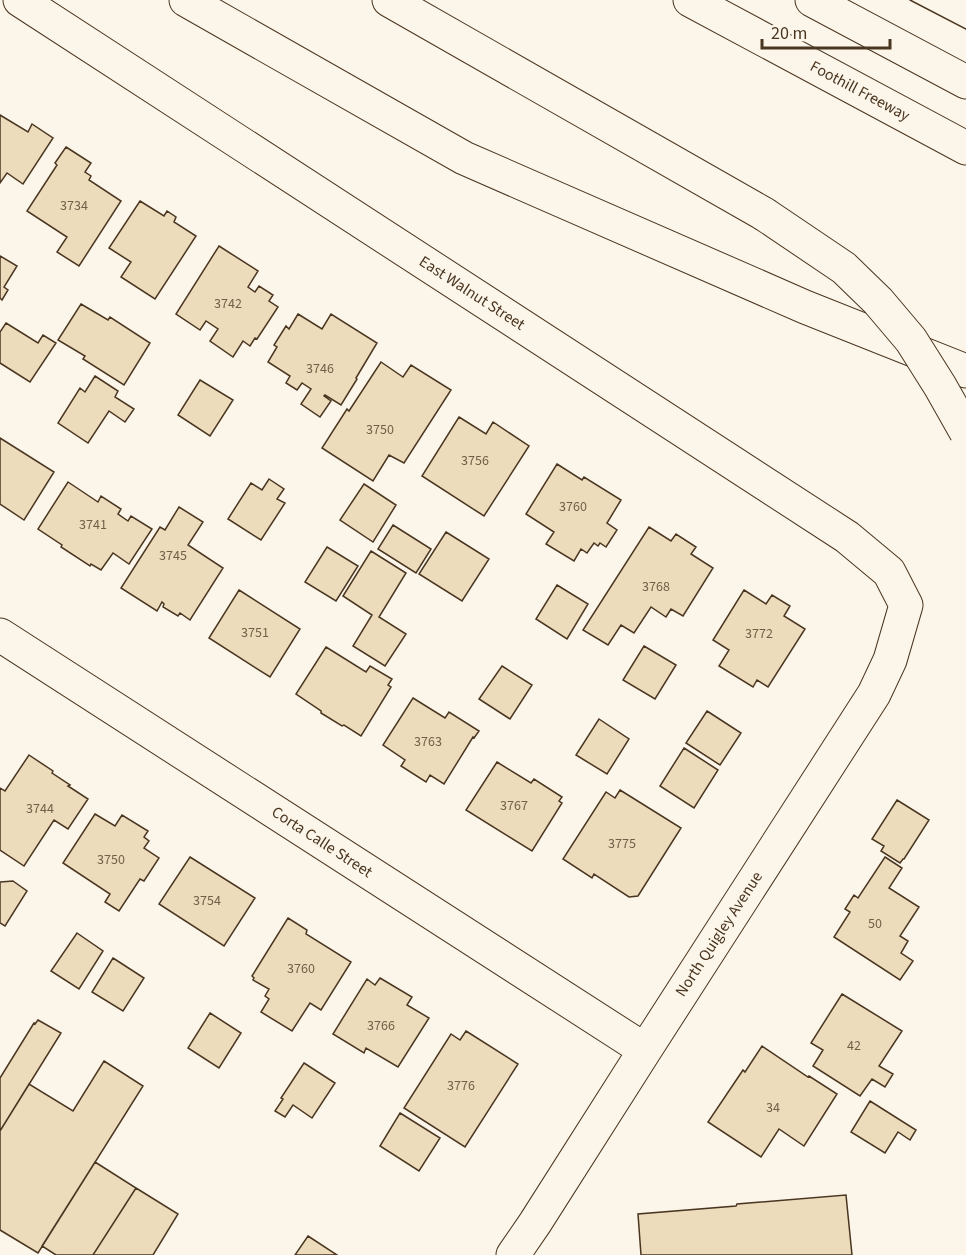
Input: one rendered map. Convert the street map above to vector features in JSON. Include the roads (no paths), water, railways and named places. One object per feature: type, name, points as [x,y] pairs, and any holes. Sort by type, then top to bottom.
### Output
[{"type":"main road","name":"East Walnut Street","points":[[20,0],[847,537],[889,572],[906,605]]},
{"type":"main road","points":[[186,0],[464,158],[805,307],[966,371]]},
{"type":"main road","points":[[389,0],[764,214],[844,268],[878,301],[911,340],[966,432]]},
{"type":"main road","name":"Foothill Freeway","points":[[690,0],[966,148]]},
{"type":"main road","points":[[812,0],[966,82]]},
{"type":"main road","name":"North Quigley Avenue","points":[[513,1255],[536,1223],[874,694],[890,660],[906,605]]},
{"type":"main road","name":"Corta Calle Street","points":[[0,634],[645,1050]]},
{"type":"tram line","points":[[910,0],[966,29]]}]
